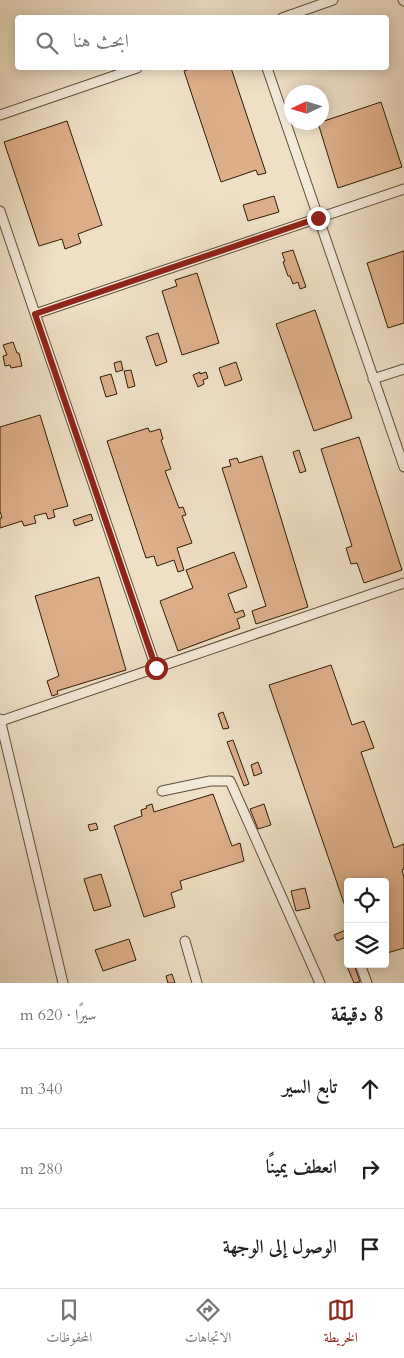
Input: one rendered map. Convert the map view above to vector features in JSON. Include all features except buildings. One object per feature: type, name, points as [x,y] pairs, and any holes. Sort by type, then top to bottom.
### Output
[{"type":"street","points":[[290,15],[333,0]]},
{"type":"street","points":[[0,115],[131,70]]},
{"type":"street","points":[[267,70],[404,468]]},
{"type":"street","points":[[35,314],[404,189]]},
{"type":"street","points":[[0,211],[156,668]]},
{"type":"street","points":[[374,379],[404,369]]},
{"type":"street","points":[[63,983],[0,720],[404,583]]},
{"type":"street","points":[[162,791],[210,781],[230,781],[320,983]]},
{"type":"street","points":[[185,941],[197,983]]},
{"type":"street","points":[[361,968],[367,983]]},
{"type":"route","points":[[156,668],[35,314],[318,218]]}]
